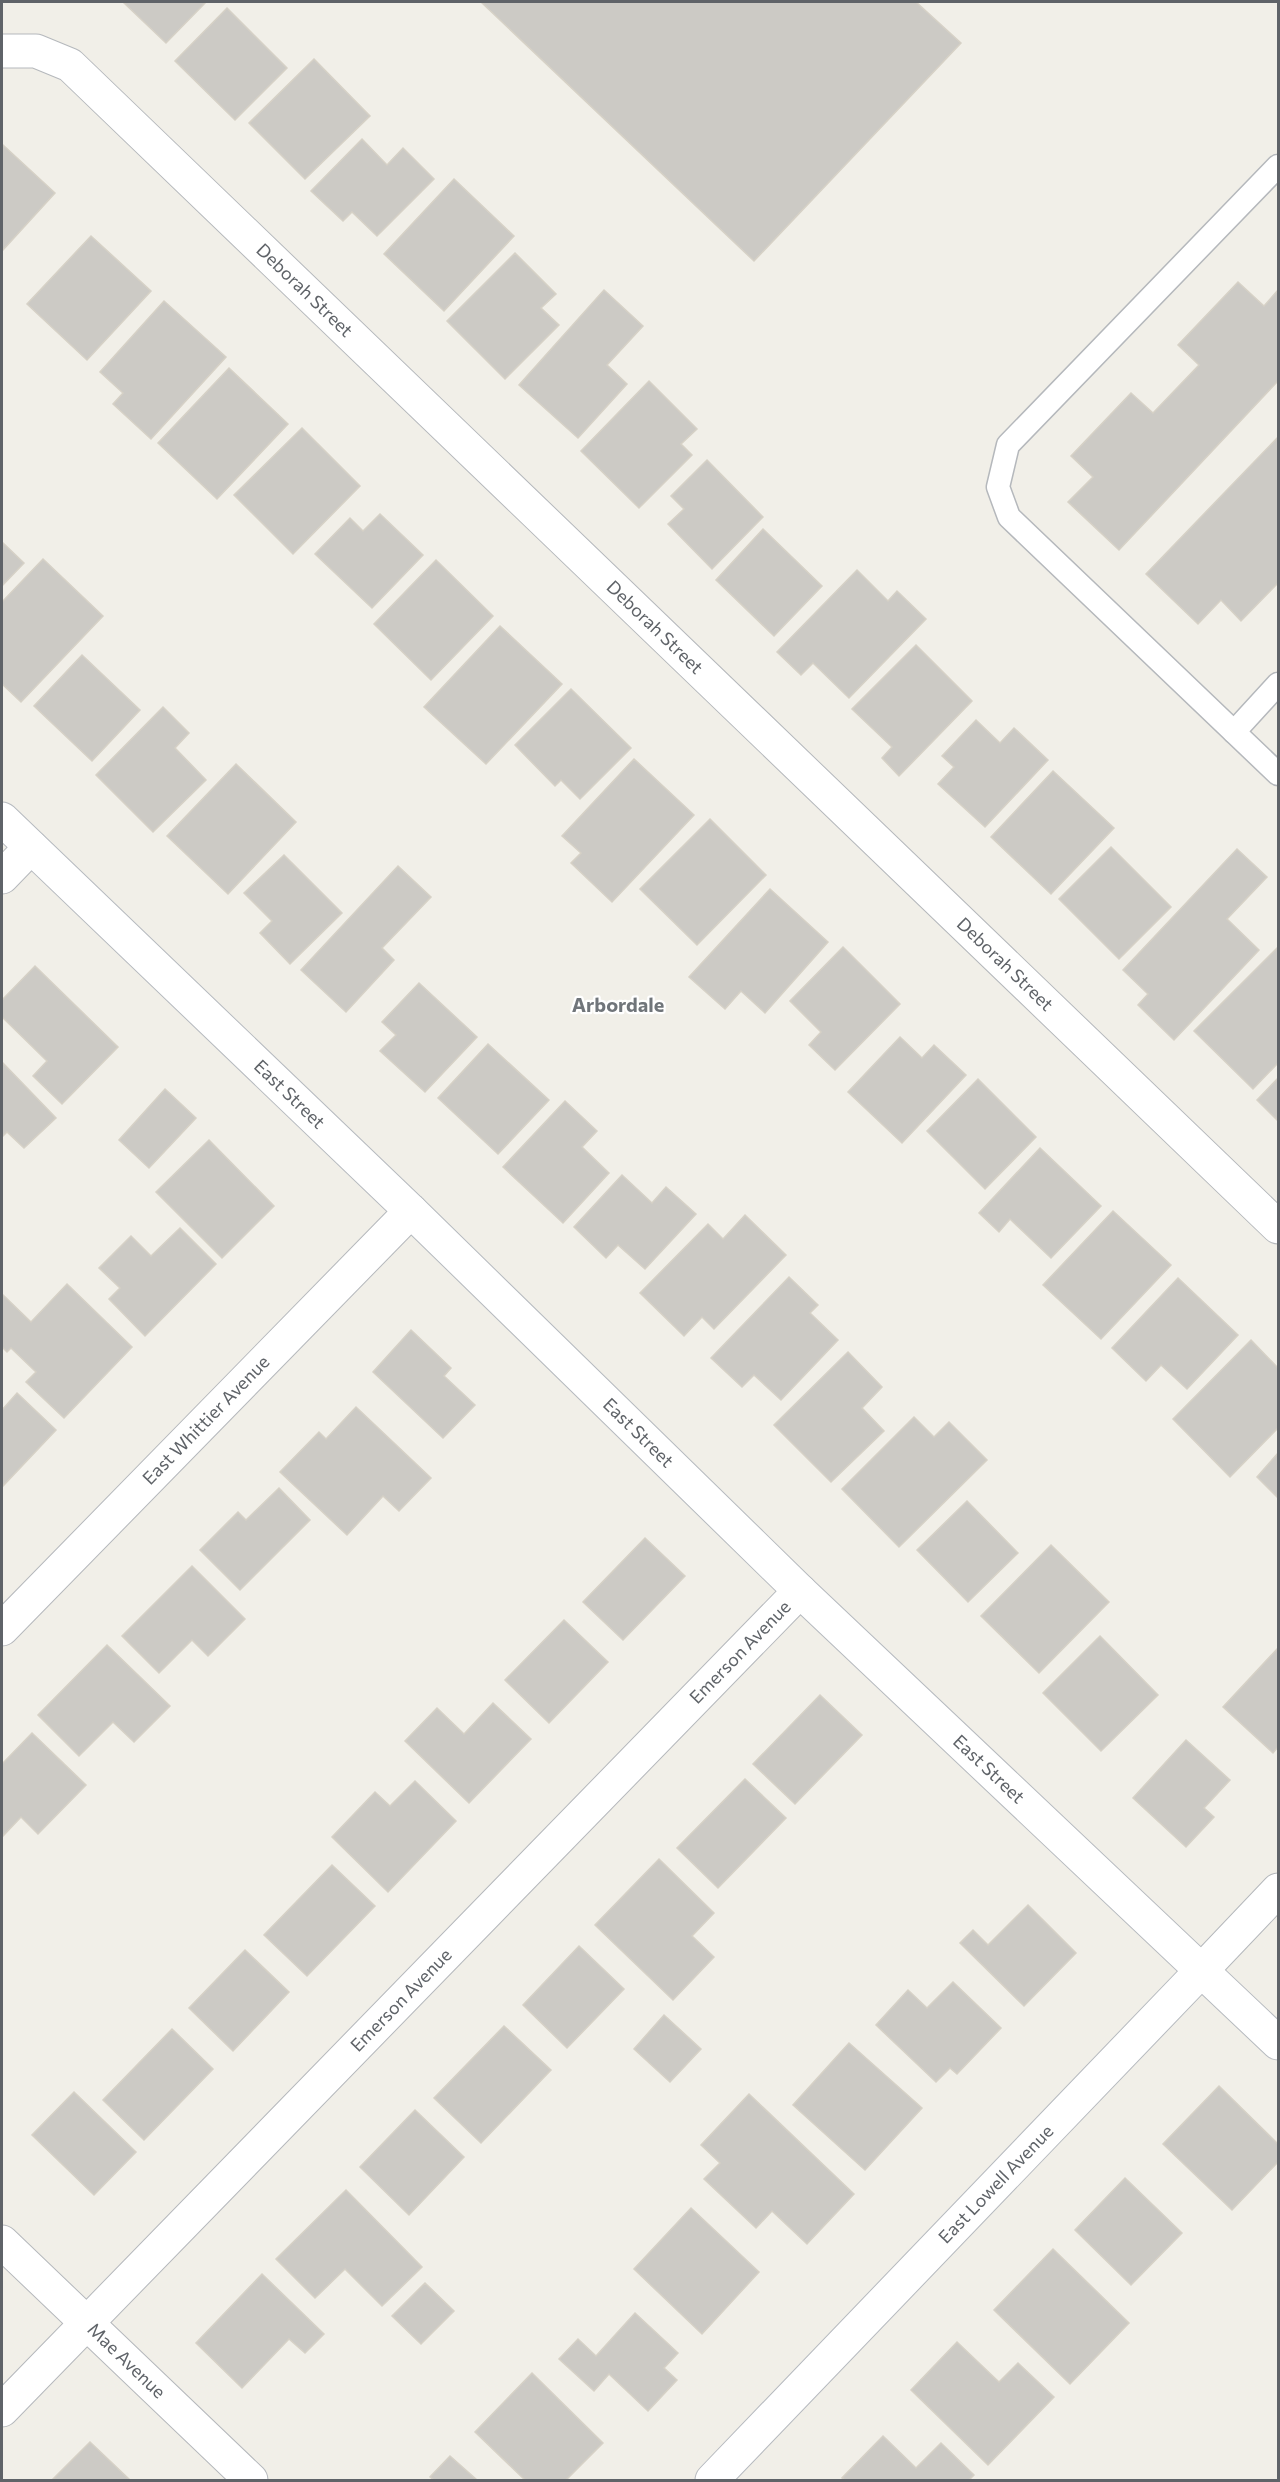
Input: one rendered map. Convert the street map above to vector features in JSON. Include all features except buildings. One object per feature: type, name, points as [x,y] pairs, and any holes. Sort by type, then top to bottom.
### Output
[{"type":"street","name":"Deborah Street","points":[[11,50],[36,51],[70,65],[1278,1227]]},
{"type":"street","name":"East Street","points":[[2,819],[411,1211],[800,1591],[1278,2043]]},
{"type":"street","points":[[2,877],[31,847]]},
{"type":"street","name":"East Whittier Avenue","points":[[2,1629],[411,1211]]},
{"type":"street","name":"Emerson Avenue","points":[[2,2410],[800,1591]]},
{"type":"street","name":"East Lowell Avenue","points":[[712,2481],[1278,1890]]},
{"type":"street","name":"Mae Avenue","points":[[2,2242],[251,2481]]},
{"type":"lane","points":[[1278,165],[1008,445],[998,488],[1009,517],[1278,774]]},
{"type":"lane","points":[[1234,732],[1278,684]]},
{"type":"district","name":"Arbordale","points":[[618,1005]]}]
